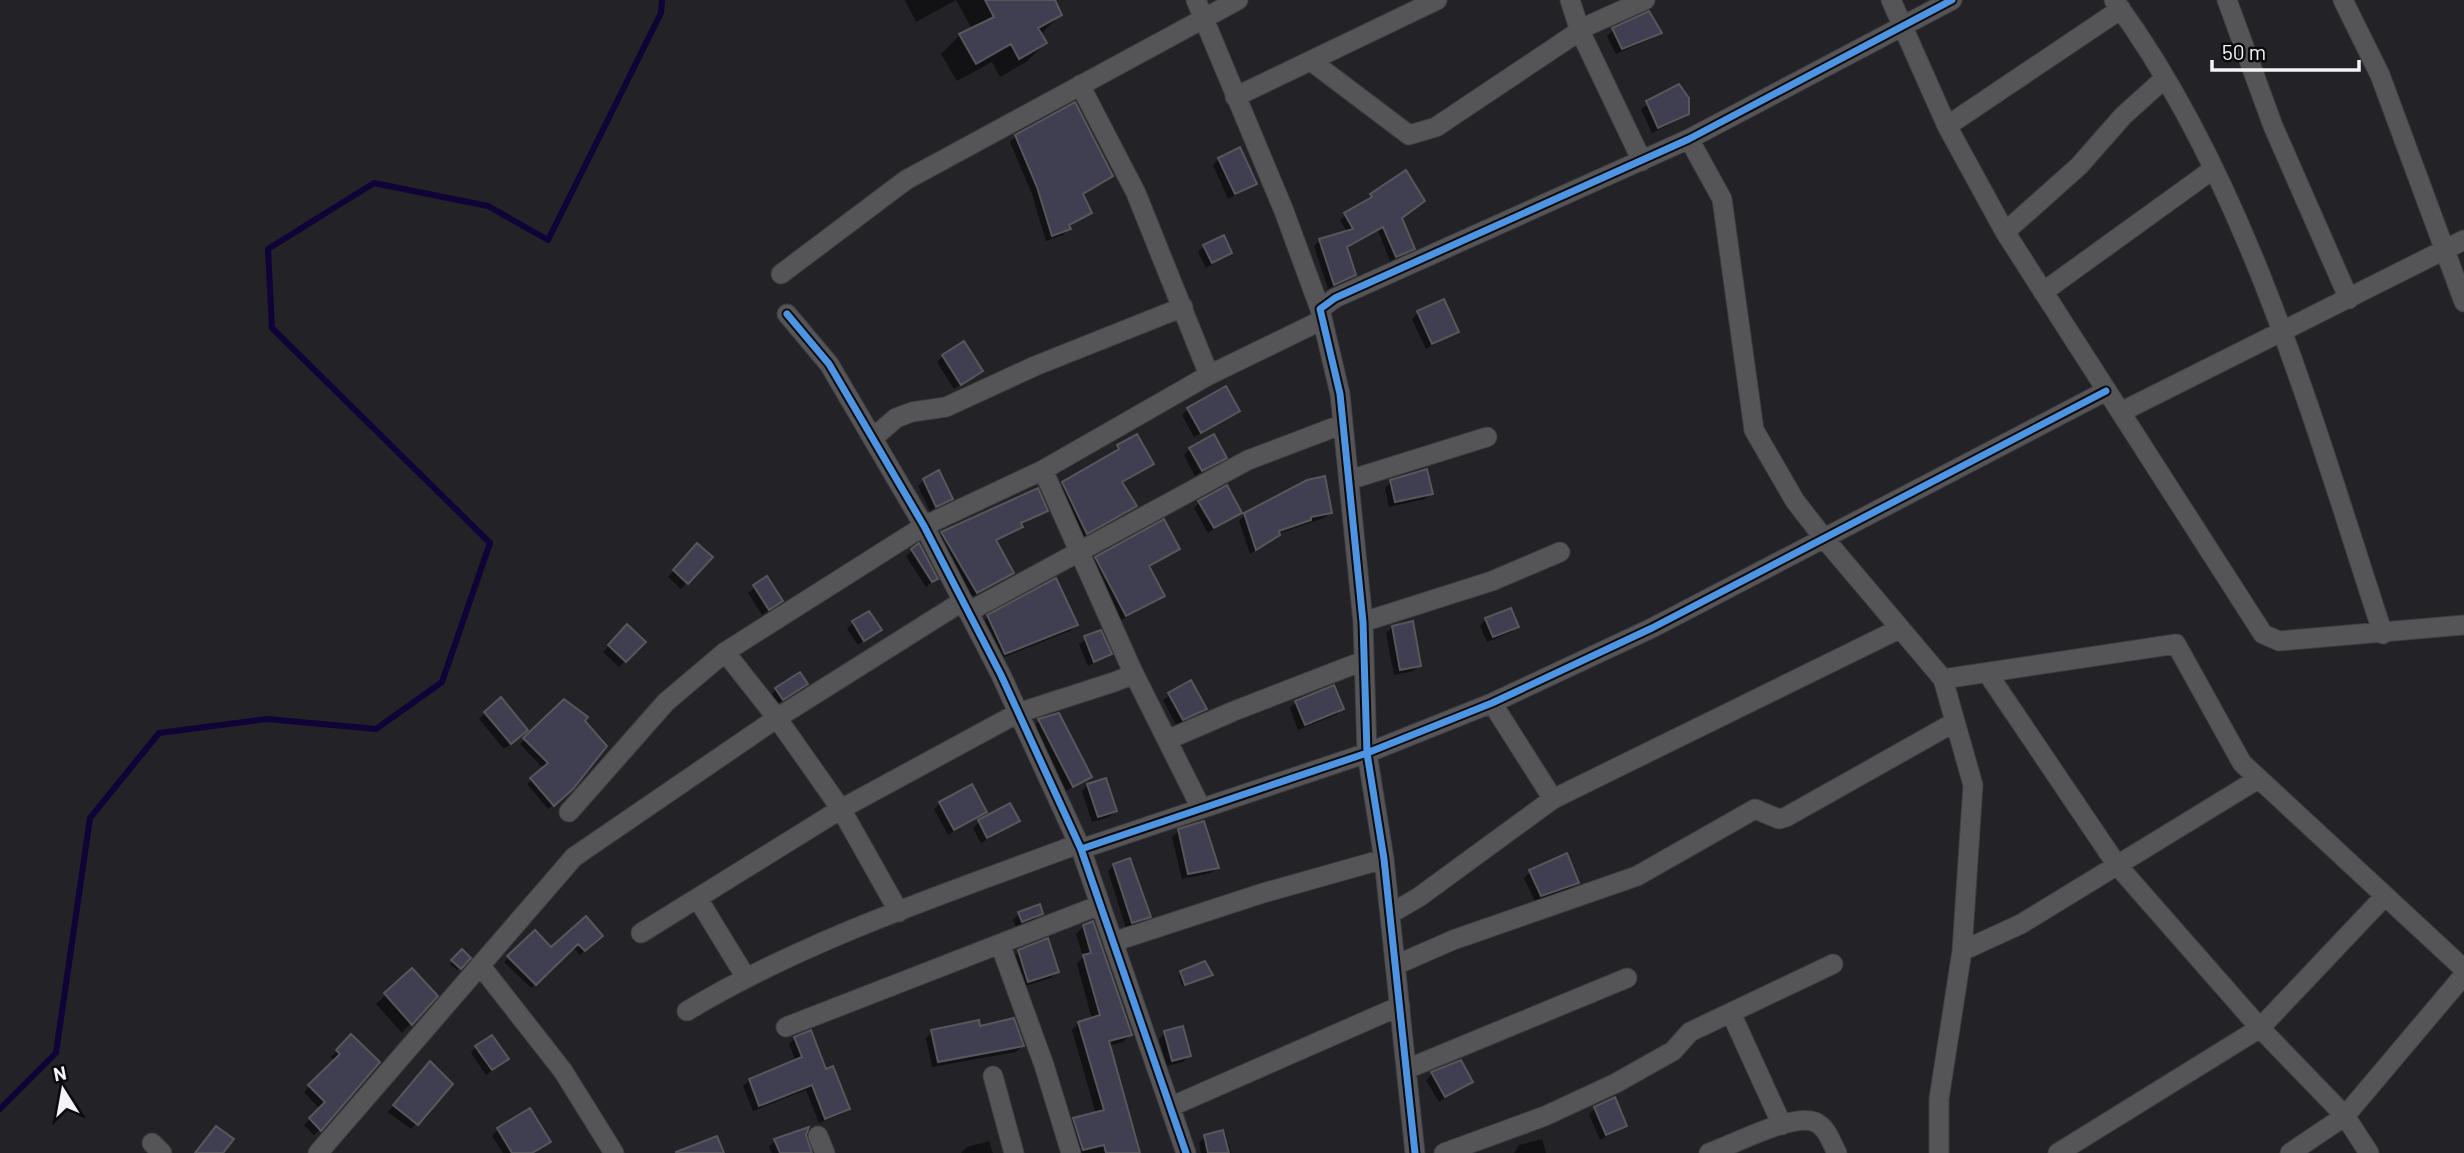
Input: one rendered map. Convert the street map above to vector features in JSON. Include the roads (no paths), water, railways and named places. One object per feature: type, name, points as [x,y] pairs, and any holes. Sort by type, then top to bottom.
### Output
[{"type":"street","points":[[1196,0],[1284,211],[1321,315],[1340,394],[1363,622],[1367,753],[1384,859],[1415,1153]]},
{"type":"street","points":[[781,274],[906,180],[1238,0]]},
{"type":"street","points":[[1236,97],[1437,0]]},
{"type":"street","points":[[1570,0],[1580,31],[1642,162]]},
{"type":"street","points":[[1311,61],[1409,135],[1418,135],[1436,127],[1580,31],[1645,0]]},
{"type":"street","points":[[1891,0],[1900,26],[1947,127],[2005,232],[2263,634],[2279,641],[2464,625]]},
{"type":"street","points":[[569,812],[666,702],[724,652],[924,526],[1043,470],[1209,375],[1321,315],[1335,298],[1642,162],[1952,0]]},
{"type":"street","points":[[2227,0],[2284,152],[2349,299]]},
{"type":"street","points":[[2343,0],[2380,75],[2464,302]]},
{"type":"street","points":[[1947,127],[2118,4],[2165,78],[2213,170],[2283,332],[2384,634]]},
{"type":"street","points":[[2005,232],[2079,166],[2123,116],[2165,78]]},
{"type":"street","points":[[1080,85],[1136,193],[1209,375]]},
{"type":"street","points":[[1689,139],[1722,199],[1754,430],[1795,501],[1943,679],[1973,785],[1962,951],[1939,1099],[1939,1153]]},
{"type":"street","points":[[2043,292],[2213,170]]},
{"type":"street","points":[[2121,412],[2464,240]]},
{"type":"street","points":[[873,438],[896,418],[956,403],[1035,366],[1183,307]]},
{"type":"street","points":[[787,314],[829,364],[924,526],[1018,713],[1079,847],[1186,1153]]},
{"type":"street","points":[[687,1012],[745,976],[899,912],[1079,847],[1367,753],[1492,703],[1652,628],[2106,391]]},
{"type":"street","points":[[318,1153],[574,857],[777,718],[966,606],[1077,552],[1248,460],[1343,424]]},
{"type":"street","points":[[1349,480],[1487,437]]},
{"type":"street","points":[[1043,470],[1077,552],[1132,670],[1201,808]]},
{"type":"street","points":[[1363,622],[1492,580],[1560,552]]},
{"type":"street","points":[[1390,914],[1419,897],[1553,799],[1899,629]]},
{"type":"street","points":[[1943,679],[2176,644],[2242,763],[2462,964],[2345,1116],[2291,1153]]},
{"type":"street","points":[[724,652],[777,718],[841,809],[899,912]]},
{"type":"street","points":[[1167,740],[1234,710],[1363,661]]},
{"type":"street","points":[[641,933],[841,809],[1018,713],[1114,682],[1129,676],[1132,670]]},
{"type":"street","points":[[1987,674],[2117,864],[2260,1028],[2345,1116],[2369,1153]]},
{"type":"street","points":[[1492,703],[1553,799]]},
{"type":"street","points":[[1396,965],[1453,940],[1637,876],[1755,809],[1779,819],[1786,817],[1955,722]]},
{"type":"street","points":[[1962,951],[2021,924],[2258,779]]},
{"type":"street","points":[[1113,942],[1263,893],[1384,859]]},
{"type":"street","points":[[2058,1153],[2260,1028],[2385,896]]},
{"type":"street","points":[[698,899],[745,976]]},
{"type":"street","points":[[786,1027],[1100,905]]},
{"type":"street","points":[[1000,944],[1071,1153]]},
{"type":"street","points":[[1444,1153],[1545,1116],[1616,1083],[1673,1051],[1690,1032],[1833,964]]},
{"type":"street","points":[[480,965],[563,1071],[614,1153]]},
{"type":"street","points":[[1407,1069],[1627,978]]},
{"type":"street","points":[[1170,1107],[1401,1006]]},
{"type":"street","points":[[1731,1013],[1782,1125]]},
{"type":"street","points":[[993,1076],[1014,1153]]},
{"type":"street","points":[[1709,1153],[1782,1125],[1814,1122],[1824,1128],[1837,1153]]},
{"type":"waterway","points":[[0,1109],[56,1053],[90,818],[159,733],[267,719],[376,729],[442,682],[490,543],[272,328],[268,249],[374,183],[488,206],[548,240],[661,13],[662,0]]}]
